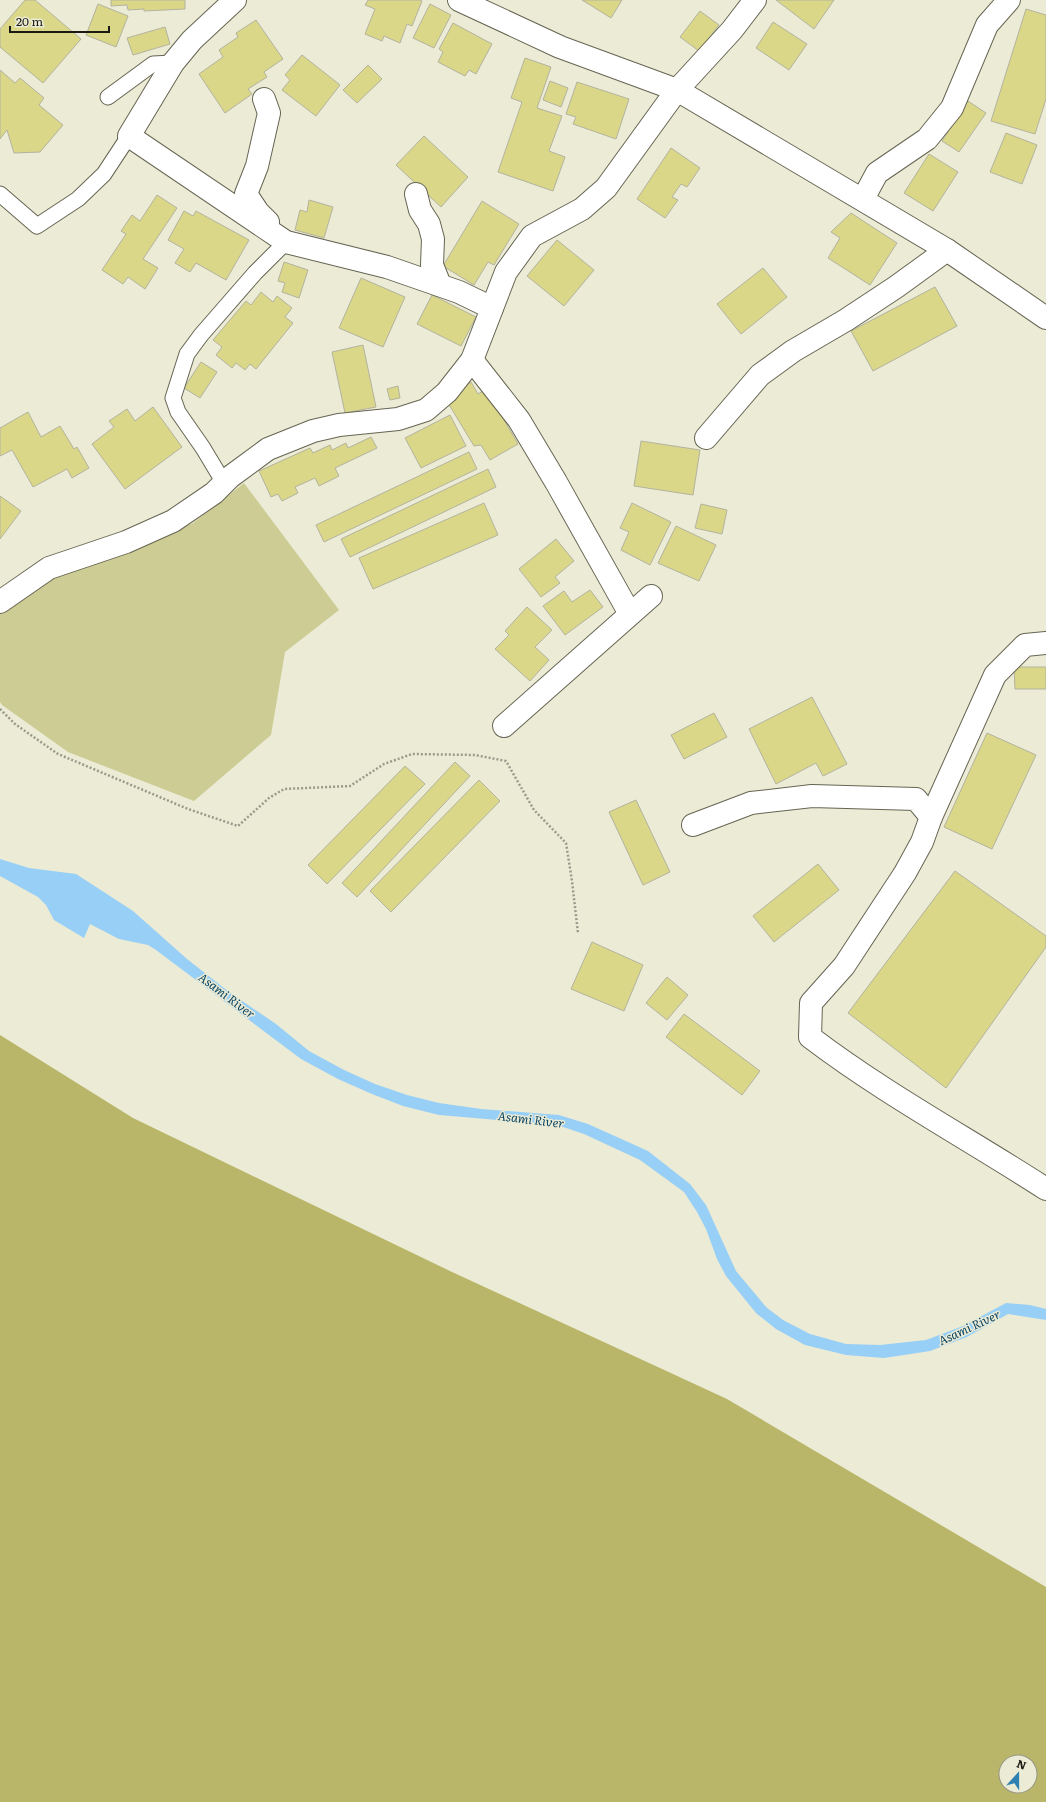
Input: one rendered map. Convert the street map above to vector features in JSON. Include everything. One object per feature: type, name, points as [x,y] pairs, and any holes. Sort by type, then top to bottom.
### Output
[{"type":"street","points":[[234,0],[192,40],[173,63],[129,136],[286,242],[387,267],[460,292],[492,308]]},
{"type":"street","points":[[459,0],[560,47],[677,90],[947,250],[1046,318]]},
{"type":"street","points":[[0,602],[49,568],[126,542],[173,521],[214,493],[224,483],[268,449],[312,431],[339,425],[398,419],[426,410],[447,392],[472,360],[506,272],[532,236],[582,209],[606,188],[677,90],[732,30],[755,0]]},
{"type":"street","points":[[863,199],[877,173],[927,139],[952,108],[987,25],[1009,0]]},
{"type":"street","points":[[264,99],[269,113],[257,166],[246,194],[258,212],[286,242]]},
{"type":"street","points":[[416,194],[420,210],[429,224],[433,239],[432,265],[440,285]]},
{"type":"street","points":[[706,438],[760,375],[793,351],[846,320],[896,287],[947,250]]},
{"type":"street","points":[[472,360],[519,420],[556,482],[630,614]]},
{"type":"street","points":[[504,726],[651,596]]},
{"type":"street","points":[[1046,643],[1025,645],[995,675],[931,816],[922,842],[905,873],[844,966],[812,1003],[810,1037],[902,1101],[1046,1189]]},
{"type":"street","points":[[693,825],[752,803],[812,796],[916,800],[931,816]]},
{"type":"lane","points":[[108,97],[153,64],[173,63]]},
{"type":"lane","points":[[0,194],[37,226],[78,199],[104,174],[129,136]]},
{"type":"lane","points":[[224,483],[203,448],[178,412],[173,398],[187,354],[201,335],[255,273],[286,242]]},
{"type":"path","points":[[0,709],[15,724],[58,754],[188,808],[238,826],[269,798],[284,789],[350,786],[384,764],[412,754],[475,755],[506,761],[534,810],[566,843],[578,933]]},
{"type":"shaded area","points":[[244,483],[339,610],[285,652],[271,735],[194,801],[68,752],[2,705],[0,702],[0,614],[66,570],[131,552],[193,523]]},
{"type":"shaded area","points":[[0,1035],[133,1118],[452,1272],[727,1399],[1046,1587],[1046,1802],[0,1802]]},
{"type":"water","name":"Asami River","points":[[0,859],[29,868],[76,874],[133,911],[187,959],[229,992],[276,1024],[309,1051],[344,1070],[375,1084],[407,1095],[439,1103],[481,1109],[559,1115],[588,1124],[648,1151],[690,1184],[706,1205],[736,1271],[766,1307],[783,1320],[810,1334],[846,1344],[880,1345],[926,1340],[963,1326],[1006,1303],[1030,1305],[1046,1309],[1046,1320],[1008,1314],[967,1337],[930,1351],[884,1358],[846,1355],[805,1345],[776,1329],[756,1313],[726,1276],[717,1259],[706,1229],[684,1192],[640,1160],[584,1134],[557,1125],[439,1115],[403,1106],[338,1079],[301,1059],[148,945],[119,939],[90,924],[84,938],[54,920],[46,905],[38,897],[0,876]]},
{"type":"building","points":[[25,0],[35,0],[81,39],[43,83],[0,47],[0,29]]},
{"type":"building","points":[[111,0],[185,0],[185,9],[144,11],[144,9],[128,10],[127,5],[111,6]]},
{"type":"building","points":[[368,0],[422,1],[412,26],[407,24],[400,43],[384,36],[382,41],[365,34],[375,9],[365,5]]},
{"type":"building","points":[[582,0],[622,0],[611,18]]},
{"type":"building","points":[[776,0],[834,0],[814,29]]},
{"type":"building","points":[[98,4],[128,16],[116,47],[86,35]]},
{"type":"building","points":[[430,4],[451,15],[434,48],[413,38]]},
{"type":"building","points":[[1026,9],[1046,15],[1046,99],[1035,134],[991,121]]},
{"type":"building","points":[[700,11],[719,25],[699,51],[680,37]]},
{"type":"building","points":[[256,20],[283,59],[264,72],[267,77],[248,89],[252,94],[225,113],[199,74],[223,57],[219,50],[238,37],[236,33]]},
{"type":"building","points":[[773,22],[807,44],[789,70],[756,48]]},
{"type":"building","points":[[453,23],[492,44],[476,74],[469,70],[465,76],[438,62],[443,52],[439,49]]},
{"type":"building","points":[[165,27],[170,44],[133,55],[127,38]]},
{"type":"building","points":[[302,55],[340,85],[316,116],[282,90],[290,80],[285,75]]},
{"type":"building","points":[[525,58],[551,67],[537,108],[562,116],[549,151],[565,157],[553,191],[498,172],[522,102],[511,98]]},
{"type":"building","points":[[368,65],[382,79],[357,103],[343,90]]},
{"type":"building","points":[[0,70],[15,83],[20,78],[44,98],[39,105],[63,125],[40,152],[14,153],[7,130],[0,139]]},
{"type":"building","points":[[550,81],[568,88],[561,107],[543,100]]},
{"type":"building","points":[[577,82],[629,99],[616,139],[573,124],[576,117],[566,114]]},
{"type":"building","points":[[968,101],[986,113],[959,152],[942,141]]},
{"type":"building","points":[[1006,133],[1037,145],[1022,184],[990,172]]},
{"type":"building","points":[[424,136],[468,177],[441,207],[396,165]]},
{"type":"building","points":[[671,148],[700,168],[687,187],[681,184],[672,197],[678,200],[665,218],[637,199]]},
{"type":"building","points":[[929,154],[958,172],[933,211],[904,193]]},
{"type":"building","points":[[157,195],[177,208],[143,259],[158,268],[145,289],[128,277],[123,284],[102,270],[126,234],[121,231],[132,215],[140,221]]},
{"type":"building","points":[[309,200],[333,207],[324,238],[295,230],[300,210],[307,212]]},
{"type":"building","points":[[482,201],[519,224],[494,265],[488,262],[474,285],[443,266]]},
{"type":"building","points":[[184,211],[193,216],[196,211],[249,240],[226,280],[196,263],[190,272],[175,263],[184,249],[168,240]]},
{"type":"building","points":[[851,213],[897,243],[870,285],[828,258],[840,238],[831,232]]},
{"type":"building","points":[[557,240],[594,270],[564,306],[527,276]]},
{"type":"building","points":[[284,262],[308,270],[299,298],[282,292],[285,283],[278,281]]},
{"type":"building","points":[[763,268],[787,297],[741,334],[717,304]]},
{"type":"building","points":[[361,278],[405,297],[383,347],[339,328]]},
{"type":"building","points":[[935,287],[957,326],[873,371],[851,331]]},
{"type":"building","points":[[261,292],[273,302],[277,296],[292,308],[285,317],[293,323],[256,369],[250,364],[245,370],[236,363],[232,368],[216,355],[222,347],[213,340],[246,301],[251,305]]},
{"type":"building","points":[[432,295],[476,317],[461,346],[417,324]]},
{"type":"building","points":[[363,345],[376,407],[345,413],[332,352]]},
{"type":"building","points":[[201,362],[217,372],[200,398],[184,388]]},
{"type":"building","points":[[471,382],[478,394],[486,389],[518,444],[490,460],[481,445],[474,446],[445,398]]},
{"type":"building","points":[[398,386],[400,398],[390,400],[387,389]]},
{"type":"building","points":[[153,407],[182,447],[125,489],[92,444],[114,427],[109,421],[127,409],[135,421]]},
{"type":"building","points":[[28,412],[41,437],[60,426],[74,449],[77,447],[89,468],[72,478],[67,469],[33,487],[12,450],[0,456],[0,428]]},
{"type":"building","points":[[450,415],[466,446],[421,468],[405,438]]},
{"type":"building","points":[[371,437],[377,448],[335,468],[339,476],[319,486],[315,478],[295,487],[298,493],[282,501],[278,494],[271,497],[259,471],[310,448],[313,453],[330,445],[332,450],[346,443],[348,448]]},
{"type":"building","points":[[641,441],[700,450],[693,495],[634,486]]},
{"type":"building","points":[[469,452],[477,469],[324,542],[316,525]]},
{"type":"building","points":[[488,469],[496,487],[350,557],[341,539]]},
{"type":"building","points":[[0,496],[21,511],[0,539]]},
{"type":"building","points":[[484,503],[498,535],[373,589],[359,558]]},
{"type":"building","points":[[632,503],[671,522],[650,565],[621,550],[629,532],[620,528]]},
{"type":"building","points":[[701,504],[727,510],[722,534],[695,528]]},
{"type":"building","points":[[676,526],[716,545],[699,581],[658,563]]},
{"type":"building","points":[[556,539],[574,561],[555,577],[560,583],[541,597],[519,569]]},
{"type":"building","points":[[590,590],[603,607],[565,635],[543,606],[564,591],[572,602]]},
{"type":"building","points":[[527,607],[552,630],[535,647],[549,660],[530,681],[495,649],[509,635],[505,631]]},
{"type":"building","points":[[1014,667],[1046,667],[1046,689],[1015,689]]},
{"type":"building","points":[[812,697],[847,764],[823,776],[816,763],[776,784],[749,729]]},
{"type":"building","points":[[714,713],[727,737],[684,759],[671,735]]},
{"type":"building","points":[[987,733],[1036,755],[992,849],[944,827]]},
{"type":"building","points":[[455,762],[470,776],[357,897],[342,883]]},
{"type":"building","points":[[405,766],[425,784],[327,884],[308,865]]},
{"type":"building","points":[[479,780],[500,801],[391,912],[370,891]]},
{"type":"building","points":[[636,800],[670,872],[643,885],[609,812]]},
{"type":"building","points":[[818,864],[839,890],[774,942],[753,916]]},
{"type":"building","points":[[955,871],[1046,936],[1046,947],[946,1088],[848,1013]]},
{"type":"building","points":[[592,942],[643,965],[624,1011],[571,989]]},
{"type":"building","points":[[667,977],[688,995],[667,1020],[646,1003]]},
{"type":"building","points":[[684,1014],[760,1071],[742,1095],[666,1037]]}]
